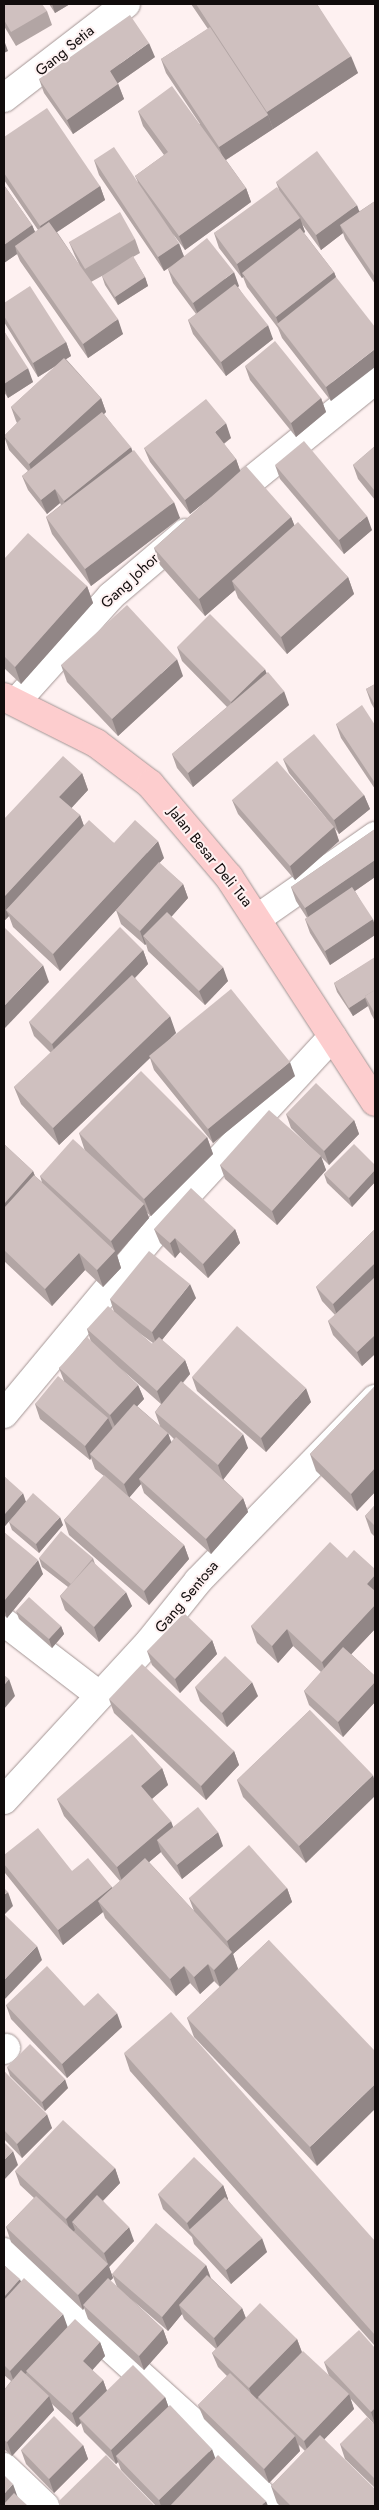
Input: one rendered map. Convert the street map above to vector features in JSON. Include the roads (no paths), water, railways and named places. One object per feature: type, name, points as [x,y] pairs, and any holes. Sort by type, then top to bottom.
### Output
[{"type":"main road","name":"Jalan Besar Deli Tua","points":[[10,699],[96,743],[150,784],[229,877],[258,918],[375,1102]]},
{"type":"street","name":"Gang Setia","points":[[4,98],[126,4]]},
{"type":"street","name":"Gang Johor","points":[[10,699],[111,596],[206,516],[375,380]]},
{"type":"street","points":[[258,918],[375,836]]},
{"type":"street","points":[[4,1414],[174,1209],[332,1037]]},
{"type":"street","name":"Gang Sentosa","points":[[4,1800],[99,1694],[150,1641],[198,1580],[375,1399]]},
{"type":"street","points":[[4,1622],[99,1694]]},
{"type":"street","points":[[4,2252],[195,2424],[272,2506]]},
{"type":"street","points":[[4,2467],[45,2506]]}]
